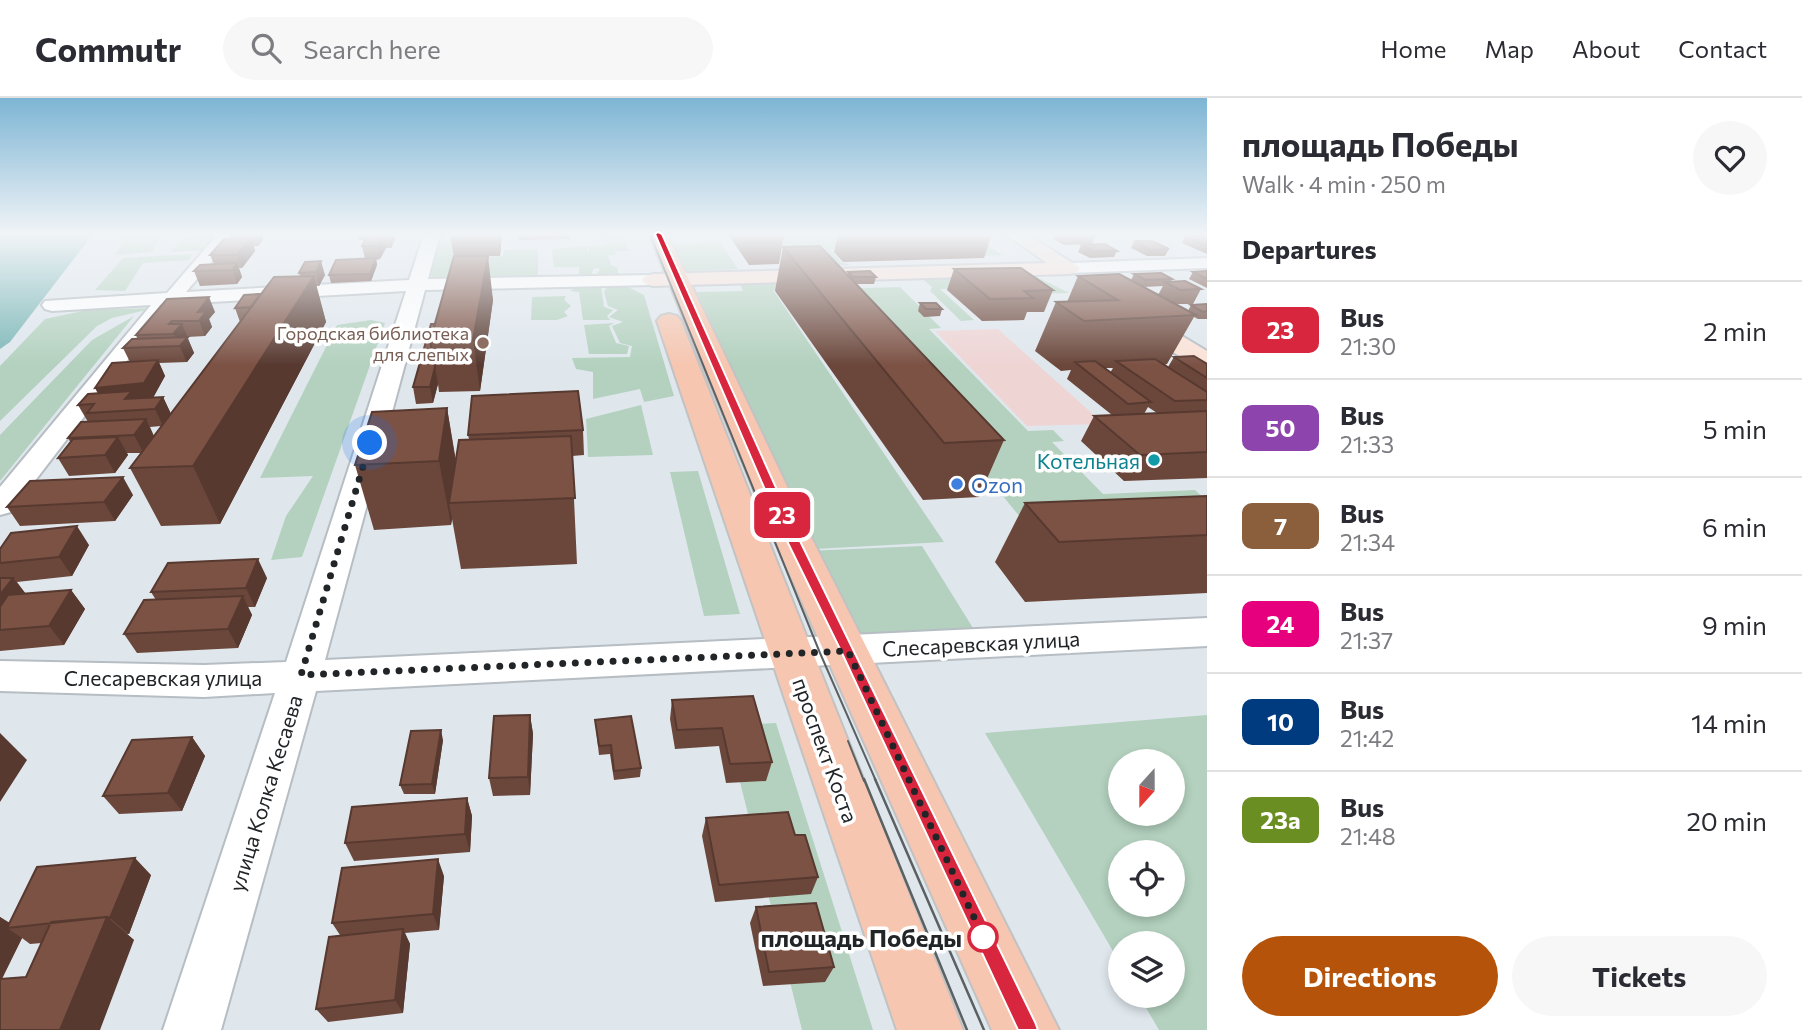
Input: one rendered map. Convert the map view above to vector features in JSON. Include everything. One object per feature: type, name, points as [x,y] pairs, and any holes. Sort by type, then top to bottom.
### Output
[{"type":"main road","name":"проспект Коста","points":[[665,279],[848,651],[1026,1030]]},
{"type":"main road","name":"проспект Коста","points":[[665,279],[697,393],[790,654],[930,1030]]},
{"type":"street","points":[[177,292],[190,277]]},
{"type":"street","name":"улица Колка Кесаева","points":[[192,1030],[419,277]]},
{"type":"street","points":[[52,305],[417,285],[719,277]]},
{"type":"street","points":[[1071,277],[1096,293]]},
{"type":"street","points":[[1118,307],[1207,362]]},
{"type":"street","points":[[0,506],[156,310]]},
{"type":"street","name":"Слесаревская улица","points":[[0,676],[204,681],[1207,632]]},
{"type":"shaded area","points":[[998,329],[1104,424],[1027,426],[935,331]]},
{"type":"green space","points":[[106,277],[134,277],[125,291],[95,290]]},
{"type":"green space","points":[[921,277],[1038,277],[1069,293],[1024,294],[1015,287],[940,289],[974,320],[961,321],[930,291],[932,287]]},
{"type":"green space","points":[[821,280],[814,288],[773,290],[944,542],[815,549],[697,292],[743,291],[739,282]]},
{"type":"green space","points":[[609,283],[620,283],[644,295],[674,396],[644,402],[640,389],[593,399],[593,372],[576,369],[572,358],[630,357],[632,346],[620,343],[612,326],[623,322],[609,317],[618,310],[608,306],[604,292]]},
{"type":"green space","points":[[577,286],[601,286],[604,307],[613,310],[607,316],[610,320],[583,320],[579,292],[570,291]]},
{"type":"green space","points":[[900,287],[941,328],[929,329],[1028,431],[1053,430],[1064,441],[1052,442],[1103,494],[1195,490],[1207,501],[1034,534],[833,289]]},
{"type":"green space","points":[[566,296],[564,300],[571,306],[564,312],[568,316],[557,320],[531,320],[532,297]]},
{"type":"green space","points":[[155,308],[112,318],[97,326],[0,421],[0,366],[45,319],[87,310]]},
{"type":"green space","points":[[134,316],[0,481],[0,435],[92,340]]},
{"type":"green space","points":[[371,320],[385,323],[302,557],[271,560],[286,516],[313,476],[260,478],[337,325]]},
{"type":"green space","points":[[614,323],[609,326],[616,343],[629,346],[627,354],[589,354],[584,325]]},
{"type":"green space","points":[[641,405],[653,455],[588,457],[586,419]]},
{"type":"green space","points":[[698,471],[740,614],[704,616],[670,472]]},
{"type":"green space","points":[[922,546],[973,628],[842,634],[807,551]]},
{"type":"green space","points":[[1207,715],[1207,1030],[1159,1030],[1146,1008],[1185,1008],[1185,931],[1108,931],[1108,943],[985,733]]},
{"type":"green space","points":[[776,723],[873,1030],[802,1030],[726,726]]},
{"type":"water","points":[[0,277],[60,277],[10,342],[0,349]]},
{"type":"building","points":[[274,277],[313,277],[193,466],[130,468]]},
{"type":"building","points":[[448,277],[484,277],[473,340],[430,341]]},
{"type":"building","points":[[808,277],[850,277],[1004,440],[944,443]]},
{"type":"building","points":[[964,277],[1035,277],[1053,290],[1024,291],[1033,298],[990,299]]},
{"type":"building","points":[[1080,277],[1126,277],[1196,315],[1084,321],[1056,302],[1118,300]]},
{"type":"building","points":[[1140,277],[1172,279],[1145,280]]},
{"type":"building","points":[[1185,281],[1201,289],[1180,290],[1165,282]]},
{"type":"building","points":[[260,294],[251,307],[235,308],[244,295]]},
{"type":"building","points":[[209,297],[198,312],[206,311],[199,321],[172,321],[169,324],[182,324],[173,334],[136,335],[167,299]]},
{"type":"building","points":[[920,303],[936,303],[942,309],[926,309]]},
{"type":"building","points":[[1207,304],[1207,311],[1203,312],[1191,305]]},
{"type":"building","points":[[431,324],[435,324],[430,341],[435,367],[430,387],[413,387]]},
{"type":"building","points":[[188,337],[180,346],[123,348],[132,339]]},
{"type":"building","points":[[1194,356],[1207,364],[1207,378],[1174,357]]},
{"type":"building","points":[[1155,359],[1207,392],[1207,400],[1175,401],[1116,361]]},
{"type":"building","points":[[158,360],[144,383],[95,388],[112,363]]},
{"type":"building","points":[[1095,361],[1151,402],[1128,404],[1075,362]]},
{"type":"building","points":[[132,391],[125,399],[163,397],[155,409],[87,413],[94,404],[78,405],[88,394]]},
{"type":"building","points":[[578,391],[583,430],[468,435],[472,396]]},
{"type":"building","points":[[447,408],[439,461],[355,465],[372,412]]},
{"type":"building","points":[[1207,411],[1207,452],[1140,455],[1094,416]]},
{"type":"building","points":[[146,419],[134,435],[68,438],[81,422]]},
{"type":"building","points":[[571,436],[575,498],[449,503],[459,440]]},
{"type":"building","points":[[118,437],[105,455],[58,458],[73,439]]},
{"type":"building","points":[[123,477],[104,502],[7,507],[30,481]]},
{"type":"building","points":[[1207,496],[1207,535],[1059,542],[1025,503]]},
{"type":"building","points":[[77,526],[59,557],[0,563],[0,549],[11,533]]},
{"type":"building","points":[[258,559],[246,588],[151,592],[168,563]]},
{"type":"building","points":[[0,578],[13,578],[0,595]]},
{"type":"building","points":[[71,590],[49,626],[0,630],[0,607],[8,595]]},
{"type":"building","points":[[243,596],[228,629],[124,634],[144,600]]},
{"type":"building","points":[[753,696],[772,762],[730,764],[722,728],[677,730],[672,700]]},
{"type":"building","points":[[530,715],[528,777],[489,778],[494,716]]},
{"type":"building","points":[[631,716],[641,768],[614,771],[611,745],[599,746],[595,720]]},
{"type":"building","points":[[441,730],[432,784],[400,785],[411,731]]},
{"type":"building","points":[[192,737],[168,793],[103,796],[132,740]]},
{"type":"building","points":[[467,798],[465,834],[345,843],[352,807]]},
{"type":"building","points":[[788,812],[795,835],[805,835],[818,877],[719,885],[706,818]]},
{"type":"building","points":[[135,858],[110,918],[7,928],[37,867]]},
{"type":"building","points":[[438,859],[433,914],[332,923],[342,868]]},
{"type":"building","points":[[816,903],[834,967],[769,972],[756,907]]},
{"type":"building","points":[[107,917],[60,1030],[0,1030],[0,979],[26,977],[51,922]]},
{"type":"building","points":[[403,929],[395,1000],[316,1009],[329,937]]},
{"type":"tram line","points":[[668,277],[820,653],[876,781]]},
{"type":"tram line","points":[[848,741],[864,781]]},
{"type":"tram line","points":[[864,779],[967,1030]]},
{"type":"tram line","points":[[875,779],[984,1030]]},
{"type":"bus line","name":"23","points":[[677,277],[794,541],[1026,1030]]},
{"type":"place","name":"Городская библиотека для слепых","points":[[483,343]]},
{"type":"place","name":"Котельная","points":[[1154,460]]},
{"type":"place","name":"Ozon","points":[[957,484]]},
{"type":"place","name":"площадь Победы","points":[[983,937]]},
{"type":"route","points":[[370,443],[301,675],[848,651],[989,949],[983,937]]}]
